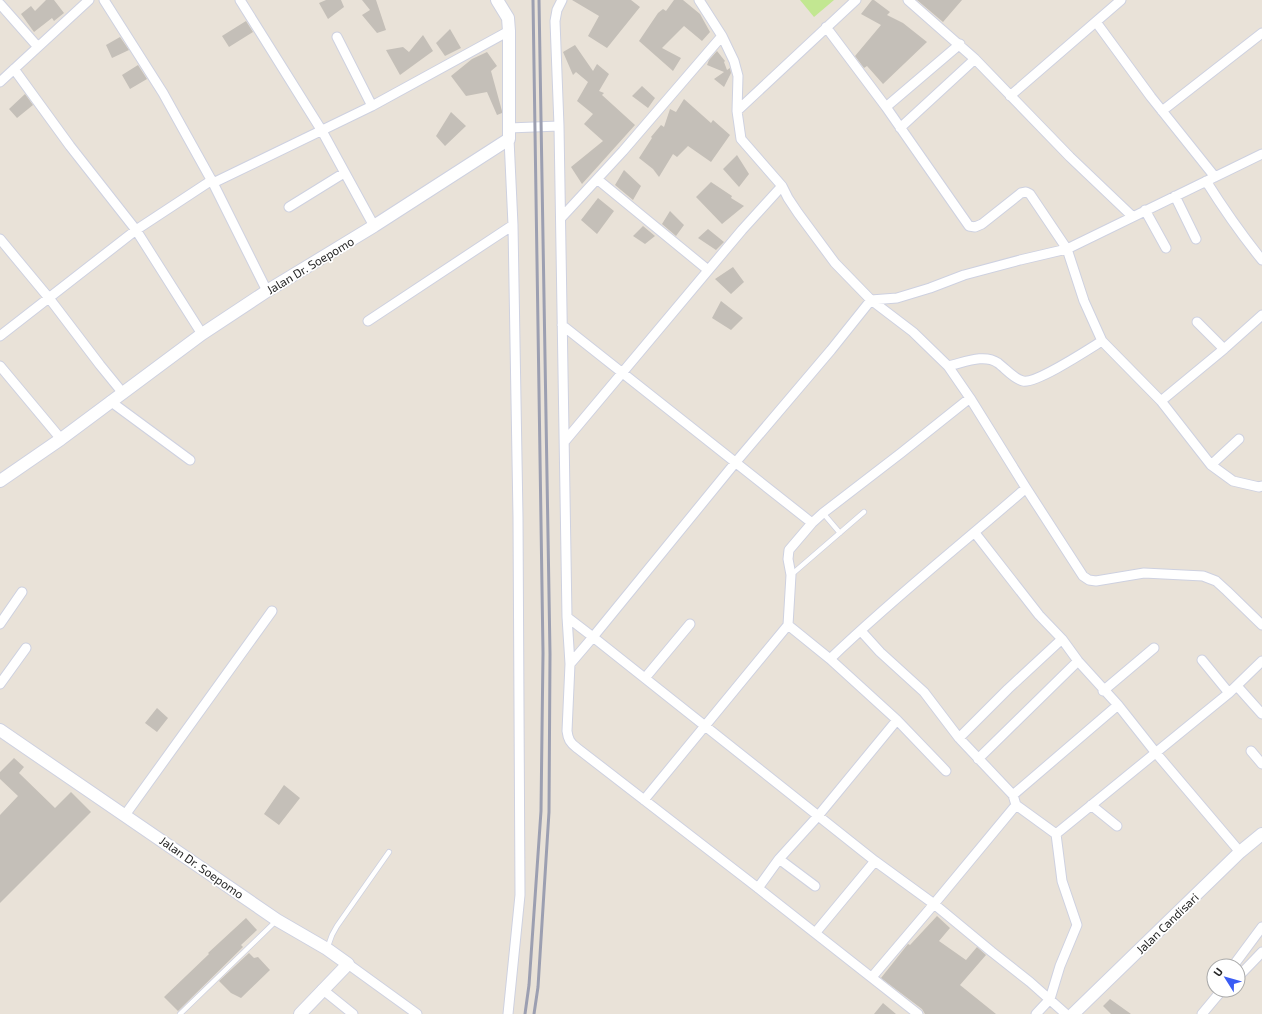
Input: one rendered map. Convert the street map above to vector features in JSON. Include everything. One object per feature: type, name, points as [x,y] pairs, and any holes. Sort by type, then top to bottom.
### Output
[{"type":"street","points":[[0,82],[89,0]]},
{"type":"street","points":[[104,0],[163,93],[212,181],[267,291]]},
{"type":"street","points":[[240,0],[322,131],[374,226]]},
{"type":"street","points":[[497,0],[508,18],[509,31],[509,134],[513,225],[518,525],[520,895],[508,1014]]},
{"type":"street","points":[[562,0],[557,10],[555,21],[561,218],[567,617],[570,664],[566,731],[571,744],[816,932],[844,957],[872,977],[918,1014]]},
{"type":"street","points":[[699,0],[722,36],[734,61],[738,76],[737,111],[741,138],[782,186],[798,214],[835,263],[871,300],[913,332],[948,366],[970,398],[1083,576],[1089,580],[1096,581],[1144,573],[1203,576],[1216,581],[1262,625]]},
{"type":"street","points":[[737,111],[856,0]]},
{"type":"street","points":[[908,0],[960,44],[1070,157],[1132,217]]},
{"type":"street","points":[[1010,96],[1121,0]]},
{"type":"street","points":[[0,4],[38,47]]},
{"type":"street","points":[[1096,22],[1162,111],[1216,177]]},
{"type":"street","points":[[826,27],[886,106],[969,226],[975,227],[982,224],[1021,193],[1026,192],[1030,194],[1035,199],[1067,249],[1084,301],[1102,341],[1161,401],[1211,465],[1233,481],[1259,487],[1262,486]]},
{"type":"street","points":[[0,336],[136,230],[212,181],[322,131],[372,106],[509,31]]},
{"type":"street","points":[[1162,111],[1262,33]]},
{"type":"street","points":[[561,218],[722,36]]},
{"type":"street","points":[[337,37],[372,106]]},
{"type":"street","points":[[886,106],[960,44]]},
{"type":"street","points":[[900,128],[975,59]]},
{"type":"street","points":[[14,69],[70,146],[136,230],[202,334]]},
{"type":"street","points":[[509,134],[559,126]]},
{"type":"street","name":"Jalan Dr. Soepomo","points":[[0,481],[61,439],[122,392],[202,334],[267,291],[374,226],[509,134]]},
{"type":"street","points":[[570,664],[871,300],[897,298],[964,276],[1020,260],[1067,249],[1262,154]]},
{"type":"street","points":[[289,208],[344,173]]},
{"type":"street","points":[[597,179],[708,270]]},
{"type":"street","points":[[1206,180],[1225,211],[1262,260]]},
{"type":"street","points":[[565,441],[708,270],[782,186]]},
{"type":"street","points":[[1175,196],[1196,239]]},
{"type":"street","points":[[1145,210],[1166,248]]},
{"type":"street","points":[[368,321],[513,225]]},
{"type":"street","points":[[0,239],[49,298],[122,392]]},
{"type":"street","points":[[1161,401],[1224,349],[1262,315]]},
{"type":"street","points":[[1197,322],[1224,349]]},
{"type":"street","points":[[562,325],[812,523]]},
{"type":"street","points":[[948,366],[983,358],[998,363],[1024,382],[1032,381],[1102,341]]},
{"type":"street","points":[[0,366],[61,439]]},
{"type":"street","points":[[644,800],[788,625],[791,575],[788,559],[789,550],[812,523],[823,513],[970,398]]},
{"type":"street","points":[[110,402],[190,460]]},
{"type":"street","points":[[1211,465],[1239,439]]},
{"type":"street","points":[[830,659],[845,644],[1026,488]]},
{"type":"street","points":[[975,533],[1039,614],[1062,639],[1078,661],[1118,705],[1156,753],[1240,852]]},
{"type":"street","points":[[0,624],[22,592]]},
{"type":"street","points":[[125,815],[272,610]]},
{"type":"street","points":[[567,617],[593,636],[874,861],[934,904],[1068,1013]]},
{"type":"street","points":[[645,678],[690,624]]},
{"type":"street","points":[[788,625],[830,659],[897,720],[946,772]]},
{"type":"street","points":[[860,631],[880,652],[924,692],[978,759],[1013,795],[1016,805],[1056,834],[1062,881],[1077,925],[1060,966],[1053,1002],[1036,1014]]},
{"type":"street","points":[[960,738],[1008,689],[1062,639]]},
{"type":"street","points":[[0,684],[26,648]]},
{"type":"street","points":[[1104,691],[1154,648]]},
{"type":"street","points":[[1202,660],[1229,693]]},
{"type":"street","points":[[1056,834],[1229,693],[1262,660]]},
{"type":"street","points":[[978,759],[1078,661]]},
{"type":"street","points":[[1237,686],[1262,714]]},
{"type":"street","points":[[1013,795],[1118,705]]},
{"type":"street","points":[[758,888],[779,859],[818,816],[897,720]]},
{"type":"street","name":"Jalan Dr. Soepomo","points":[[0,730],[277,920],[327,949],[348,964]]},
{"type":"street","points":[[1251,751],[1262,764]]},
{"type":"street","points":[[872,977],[1016,805]]},
{"type":"street","points":[[1091,805],[1117,826]]},
{"type":"street","name":"Jalan Candisari","points":[[1068,1013],[1240,852],[1262,834]]},
{"type":"street","points":[[779,859],[815,886]]},
{"type":"street","points":[[816,932],[874,861]]},
{"type":"street","points":[[1238,958],[1262,927]]},
{"type":"street","points":[[1246,968],[1262,952]]},
{"type":"street","points":[[300,1014],[322,989],[348,964],[417,1014]]},
{"type":"street","points":[[322,989],[353,1014]]},
{"type":"street","points":[[1202,1014],[1215,998]]},
{"type":"lane","points":[[791,575],[864,512]]},
{"type":"lane","points":[[823,513],[840,533]]},
{"type":"lane","points":[[327,949],[337,926],[388,852]]},
{"type":"lane","points":[[180,1014],[277,920]]},
{"type":"green space","points":[[800,0],[834,0],[814,17]]},
{"type":"building","points":[[46,0],[54,0],[64,13],[54,21],[52,18],[34,32],[21,14],[31,6],[35,11]]},
{"type":"building","points":[[326,0],[341,0],[344,7],[328,19],[319,3]]},
{"type":"building","points":[[362,0],[376,0],[386,30],[377,33],[362,15],[370,10]]},
{"type":"building","points":[[572,0],[631,0],[640,7],[607,48],[588,36],[599,16]]},
{"type":"building","points":[[674,0],[683,0],[700,14],[710,32],[702,41],[684,26],[662,48],[681,58],[673,71],[639,41],[658,13],[663,9],[666,11]]},
{"type":"building","points":[[872,0],[890,12],[887,15],[903,23],[927,42],[883,84],[867,66],[864,68],[855,56],[881,25],[861,14]]},
{"type":"building","points":[[917,0],[962,0],[943,22]]},
{"type":"building","points":[[246,21],[253,32],[229,47],[222,36]]},
{"type":"building","points":[[450,29],[461,48],[445,56],[436,43]]},
{"type":"building","points":[[423,35],[433,51],[400,75],[386,50],[403,47],[409,52]]},
{"type":"building","points":[[120,37],[129,50],[112,58],[106,45]]},
{"type":"building","points":[[575,45],[593,71],[597,64],[609,74],[599,91],[604,93],[602,95],[635,125],[582,184],[571,167],[603,141],[584,124],[593,114],[577,101],[588,82],[576,72],[573,75],[563,52]]},
{"type":"building","points":[[717,51],[725,61],[727,70],[730,68],[731,73],[724,87],[714,79],[724,72],[707,65],[709,60]]},
{"type":"building","points":[[487,52],[497,66],[491,71],[502,111],[502,113],[497,115],[487,92],[466,96],[451,76],[472,59]]},
{"type":"building","points":[[138,65],[147,79],[130,89],[122,75]]},
{"type":"building","points":[[642,86],[655,98],[648,108],[632,96]]},
{"type":"building","points":[[25,94],[33,105],[17,118],[9,109]]},
{"type":"building","points":[[684,99],[711,123],[713,120],[730,135],[711,162],[688,146],[677,157],[673,154],[659,177],[653,169],[639,158],[652,138],[651,137],[661,125],[664,127],[670,109],[676,112]]},
{"type":"building","points":[[451,112],[466,126],[445,146],[436,136]]},
{"type":"building","points":[[737,155],[749,174],[739,187],[723,169]]},
{"type":"building","points":[[624,170],[641,186],[633,200],[615,185]]},
{"type":"building","points":[[711,182],[744,206],[722,224],[696,197]]},
{"type":"building","points":[[598,198],[614,211],[597,234],[581,220]]},
{"type":"building","points":[[670,211],[684,225],[676,236],[662,224]]},
{"type":"building","points":[[643,226],[655,236],[645,244],[633,236]]},
{"type":"building","points":[[708,229],[724,242],[716,250],[698,238]]},
{"type":"building","points":[[733,267],[744,282],[731,294],[715,279]]},
{"type":"building","points":[[721,301],[743,318],[731,330],[712,318]]},
{"type":"building","points":[[157,708],[168,718],[157,732],[145,723]]},
{"type":"building","points":[[14,758],[24,767],[19,773],[55,808],[71,792],[91,812],[0,903],[0,815],[18,796],[0,779],[0,772]]},
{"type":"building","points":[[284,785],[300,798],[279,825],[264,814]]},
{"type":"building","points":[[937,916],[950,928],[939,941],[966,960],[977,947],[986,955],[960,985],[996,1014],[925,1014],[922,1009],[881,978],[908,944],[910,945]]},
{"type":"building","points":[[246,918],[257,930],[241,945],[243,947],[178,1011],[164,997]]},
{"type":"building","points":[[249,953],[254,958],[258,957],[270,970],[241,998],[231,993],[219,981]]},
{"type":"building","points":[[1110,999],[1131,1014],[1111,1014],[1103,1006]]},
{"type":"building","points":[[883,1003],[896,1014],[874,1014]]},
{"type":"railway","points":[[525,1014],[529,985],[541,811],[543,653],[533,0]]},
{"type":"railway","points":[[534,1014],[538,987],[549,812],[550,654],[539,0]]}]
